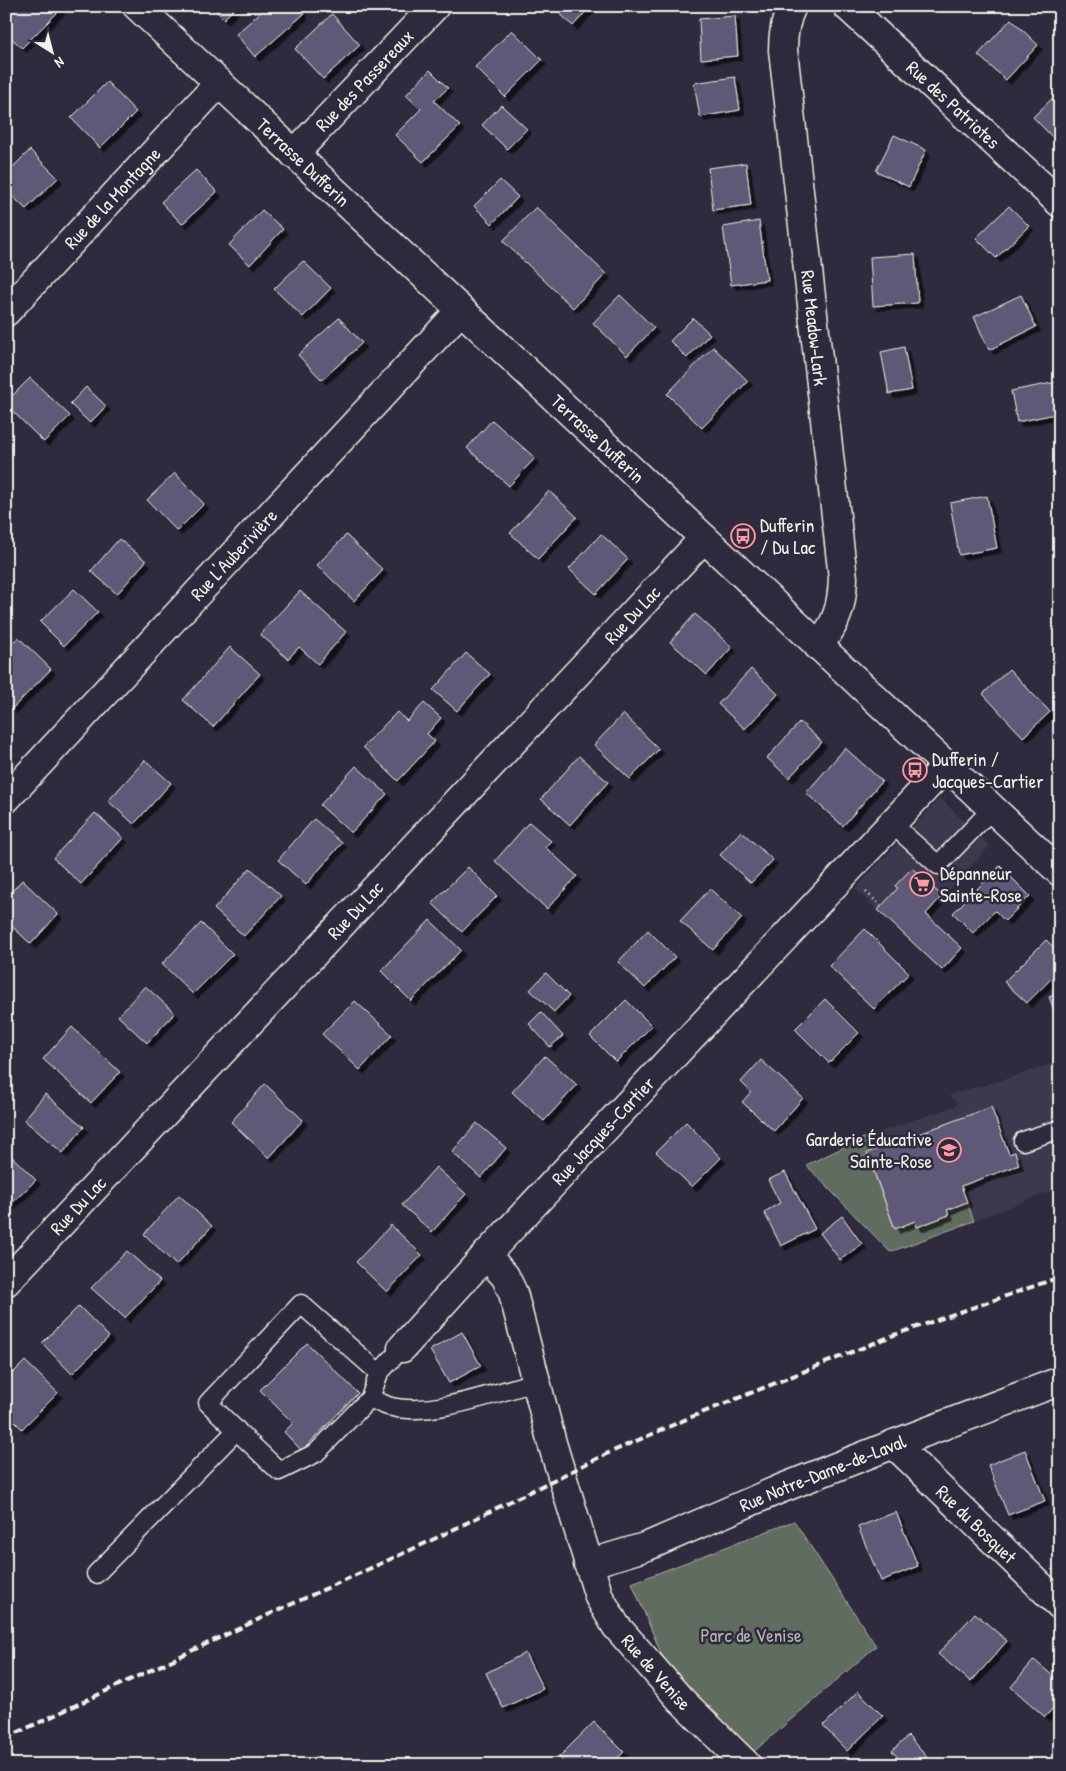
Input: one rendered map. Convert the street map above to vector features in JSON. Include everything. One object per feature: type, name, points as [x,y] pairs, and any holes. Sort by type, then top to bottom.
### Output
[{"type":"street","name":"Terrasse Dufferin","points":[[137,6],[1060,872]]},
{"type":"street","name":"Rue des Passereaux","points":[[294,154],[435,6]]},
{"type":"street","name":"Rue Meadow-Lark","points":[[792,6],[786,19],[783,50],[843,578],[838,615],[832,629],[818,646]]},
{"type":"street","name":"Rue des Patriotes","points":[[847,6],[1060,202]]},
{"type":"street","name":"Rue de la Montagne","points":[[6,312],[219,83]]},
{"type":"street","name":"Rue L'Auberivière","points":[[6,799],[460,310]]},
{"type":"street","name":"Rue Du Lac","points":[[6,1282],[704,538]]},
{"type":"street","name":"Rue Jacques-Cartier","points":[[402,1348],[486,1255],[946,766]]},
{"type":"street","points":[[486,1255],[499,1268],[509,1283],[535,1382],[588,1564]]},
{"type":"street","name":"Rue Notre-Dame-de-Laval","points":[[588,1564],[648,1546],[780,1489],[1060,1381]]},
{"type":"street","name":"Rue du Bosquet","points":[[894,1444],[1060,1605]]},
{"type":"street","name":"Rue de Venise","points":[[588,1564],[599,1597],[616,1626],[680,1699],[747,1765]]},
{"type":"lane","points":[[892,824],[938,865],[992,808]]},
{"type":"lane","points":[[1023,1141],[1060,1129]]},
{"type":"lane","points":[[379,1373],[301,1304],[208,1403],[279,1472],[316,1453],[370,1398],[379,1373],[402,1348]]},
{"type":"lane","points":[[370,1398],[389,1406],[408,1409],[428,1408],[460,1402],[535,1382]]},
{"type":"lane","points":[[96,1574],[236,1430]]},
{"type":"path","points":[[865,891],[882,907]]},
{"type":"shaded area","points":[[940,798],[990,846],[926,914],[962,948],[942,970],[855,889]]},
{"type":"shaded area","name":"Garderie Éducative Sainte-Rose","points":[[1055,1063],[1060,1076],[1060,1188],[890,1252],[806,1165],[870,1135],[958,1105],[949,1095]]},
{"type":"green space","points":[[870,1135],[877,1150],[867,1154],[895,1229],[915,1221],[918,1227],[949,1215],[947,1210],[967,1202],[974,1221],[890,1252],[806,1165]]},
{"type":"green space","name":"Parc de Venise","points":[[794,1521],[876,1646],[743,1761],[680,1699],[632,1583]]},
{"type":"building","points":[[6,6],[64,6],[22,48],[6,33]]},
{"type":"building","points":[[211,6],[237,6],[224,19]]},
{"type":"building","points":[[268,6],[298,6],[304,14],[255,57],[236,34]]},
{"type":"building","points":[[552,6],[591,6],[573,26]]},
{"type":"building","points":[[332,14],[360,45],[323,79],[295,49]]},
{"type":"building","points":[[735,16],[738,56],[701,59],[699,19]]},
{"type":"building","points":[[1011,19],[1038,45],[1006,80],[978,55]]},
{"type":"building","points":[[512,30],[542,60],[505,97],[475,67]]},
{"type":"building","points":[[430,70],[448,88],[434,101],[460,126],[423,162],[395,135],[421,109],[406,95]]},
{"type":"building","points":[[735,77],[740,110],[700,117],[694,83]]},
{"type":"building","points":[[107,82],[136,112],[100,148],[71,118]]},
{"type":"building","points":[[1060,91],[1060,145],[1033,117]]},
{"type":"building","points":[[501,105],[527,129],[507,149],[482,125]]},
{"type":"building","points":[[894,135],[926,150],[909,187],[876,171]]},
{"type":"building","points":[[30,150],[58,178],[26,209],[6,190],[6,174]]},
{"type":"building","points":[[746,163],[751,205],[713,210],[708,168]]},
{"type":"building","points":[[196,170],[217,192],[182,224],[161,202]]},
{"type":"building","points":[[500,180],[518,197],[492,224],[474,206]]},
{"type":"building","points":[[1009,206],[1029,226],[996,258],[976,238]]},
{"type":"building","points":[[536,207],[606,274],[573,308],[503,241]]},
{"type":"building","points":[[262,210],[283,229],[250,265],[229,245]]},
{"type":"building","points":[[759,221],[767,280],[731,285],[723,227]]},
{"type":"building","points":[[915,254],[918,303],[873,306],[870,257]]},
{"type":"building","points":[[303,261],[331,288],[303,317],[274,289]]},
{"type":"building","points":[[620,295],[654,328],[627,356],[593,323]]},
{"type":"building","points":[[1021,295],[1036,327],[989,350],[974,317]]},
{"type":"building","points":[[339,318],[362,343],[322,380],[298,355]]},
{"type":"building","points":[[693,318],[710,334],[687,358],[670,341]]},
{"type":"building","points":[[713,347],[748,381],[702,428],[667,394]]},
{"type":"building","points":[[904,347],[912,390],[889,394],[881,352]]},
{"type":"building","points":[[30,378],[70,416],[44,442],[6,405],[6,402]]},
{"type":"building","points":[[1057,382],[1060,396],[1060,413],[1017,422],[1011,391]]},
{"type":"building","points":[[86,387],[106,406],[90,423],[70,404]]},
{"type":"building","points":[[492,420],[535,458],[509,486],[467,448]]},
{"type":"building","points":[[175,473],[204,504],[177,531],[147,500]]},
{"type":"building","points":[[549,491],[577,517],[538,559],[510,533]]},
{"type":"building","points":[[987,496],[997,548],[959,555],[950,503]]},
{"type":"building","points":[[601,534],[628,559],[596,594],[569,569]]},
{"type":"building","points":[[346,535],[383,570],[354,601],[317,565]]},
{"type":"building","points":[[119,539],[146,561],[117,594],[91,571]]},
{"type":"building","points":[[74,589],[98,612],[64,646],[40,622]]},
{"type":"building","points":[[300,591],[346,632],[318,664],[299,647],[288,659],[260,634]]},
{"type":"building","points":[[695,614],[732,647],[707,675],[670,642]]},
{"type":"building","points":[[18,637],[51,669],[12,709],[6,703],[6,650]]},
{"type":"building","points":[[230,647],[260,674],[213,727],[183,700]]},
{"type":"building","points":[[466,653],[490,674],[457,711],[433,690]]},
{"type":"building","points":[[751,669],[778,694],[745,729],[718,704]]},
{"type":"building","points":[[1009,669],[1050,712],[1023,737],[983,694]]},
{"type":"building","points":[[424,703],[441,718],[427,734],[435,741],[398,781],[363,747],[397,712],[407,721]]},
{"type":"building","points":[[623,714],[659,749],[630,779],[594,745]]},
{"type":"building","points":[[800,722],[822,742],[789,778],[767,758]]},
{"type":"building","points":[[845,748],[882,781],[843,826],[806,793]]},
{"type":"building","points":[[579,756],[608,782],[570,825],[541,799]]},
{"type":"building","points":[[145,760],[171,783],[134,824],[108,801]]},
{"type":"building","points":[[356,766],[387,794],[351,833],[320,805]]},
{"type":"building","points":[[95,813],[123,838],[81,884],[53,858]]},
{"type":"building","points":[[314,819],[342,843],[306,885],[278,860]]},
{"type":"building","points":[[529,822],[551,841],[545,847],[577,876],[547,909],[495,861]]},
{"type":"building","points":[[741,831],[773,860],[751,883],[720,855]]},
{"type":"building","points":[[1000,866],[1030,896],[1005,921],[995,911],[973,933],[953,913]]},
{"type":"building","points":[[468,867],[497,896],[462,932],[432,903]]},
{"type":"building","points":[[250,868],[281,896],[244,936],[214,909]]},
{"type":"building","points":[[912,868],[942,896],[926,914],[962,948],[942,970],[878,910],[898,888],[895,886]]},
{"type":"building","points":[[22,880],[58,914],[31,944],[6,921],[6,898]]},
{"type":"building","points":[[710,889],[742,918],[713,950],[680,921]]},
{"type":"building","points":[[430,920],[461,950],[411,1001],[381,971]]},
{"type":"building","points":[[201,923],[233,954],[193,994],[162,964]]},
{"type":"building","points":[[865,929],[909,973],[874,1009],[829,966]]},
{"type":"building","points":[[648,930],[675,957],[645,988],[618,962]]},
{"type":"building","points":[[1046,940],[1060,953],[1060,970],[1027,1003],[1004,982]]},
{"type":"building","points":[[546,973],[569,996],[554,1012],[530,990]]},
{"type":"building","points":[[145,986],[175,1013],[147,1043],[118,1016]]},
{"type":"building","points":[[1060,993],[1060,1025],[1049,997]]},
{"type":"building","points":[[825,999],[859,1033],[829,1063],[795,1029]]},
{"type":"building","points":[[626,1000],[652,1026],[616,1062],[590,1036]]},
{"type":"building","points":[[355,1001],[392,1035],[360,1070],[322,1034]]},
{"type":"building","points":[[541,1012],[563,1036],[550,1047],[529,1024]]},
{"type":"building","points":[[72,1027],[120,1072],[91,1103],[43,1059]]},
{"type":"building","points":[[545,1056],[577,1085],[544,1121],[512,1092]]},
{"type":"building","points":[[761,1060],[803,1098],[774,1131],[742,1102],[751,1092],[741,1082]]},
{"type":"building","points":[[265,1084],[303,1120],[269,1158],[231,1122]]},
{"type":"building","points":[[45,1094],[84,1127],[63,1153],[24,1120]]},
{"type":"building","points":[[991,1107],[1009,1154],[1015,1152],[1019,1165],[961,1186],[967,1202],[947,1210],[949,1215],[917,1227],[915,1221],[895,1229],[867,1153]]},
{"type":"building","points":[[686,1122],[721,1158],[692,1187],[656,1152]]},
{"type":"building","points":[[477,1123],[506,1148],[481,1178],[452,1152]]},
{"type":"building","points":[[6,1151],[36,1180],[6,1209]]},
{"type":"building","points":[[436,1167],[466,1194],[432,1232],[402,1205]]},
{"type":"building","points":[[785,1172],[815,1229],[781,1246],[764,1212],[780,1203],[768,1180]]},
{"type":"building","points":[[179,1195],[212,1226],[176,1265],[144,1234]]},
{"type":"building","points":[[842,1216],[862,1244],[840,1260],[820,1233]]},
{"type":"building","points":[[391,1225],[422,1255],[387,1292],[356,1262]]},
{"type":"building","points":[[127,1251],[160,1281],[125,1318],[91,1288]]},
{"type":"building","points":[[79,1306],[109,1337],[72,1374],[42,1343]]},
{"type":"building","points":[[462,1332],[481,1366],[449,1383],[430,1350]]},
{"type":"building","points":[[307,1343],[358,1393],[302,1451],[284,1432],[293,1423],[260,1390]]},
{"type":"building","points":[[25,1361],[58,1393],[22,1429],[6,1413],[6,1380]]},
{"type":"building","points":[[1025,1450],[1045,1501],[1008,1515],[988,1465]]},
{"type":"building","points":[[896,1512],[918,1566],[881,1581],[858,1527]]},
{"type":"building","points":[[1060,1512],[1060,1532],[1054,1515]]},
{"type":"building","points":[[975,1613],[1007,1641],[971,1682],[938,1654]]},
{"type":"building","points":[[525,1653],[543,1689],[503,1708],[486,1673]]},
{"type":"building","points":[[1034,1660],[1060,1682],[1060,1700],[1045,1717],[1011,1687]]},
{"type":"building","points":[[858,1691],[883,1716],[847,1751],[823,1726]]},
{"type":"building","points":[[594,1722],[624,1752],[611,1765],[566,1765],[559,1757]]},
{"type":"building","points":[[908,1736],[934,1765],[893,1765],[899,1759],[892,1751]]},
{"type":"railway","points":[[6,1738],[428,1542],[604,1455],[689,1418],[894,1335],[1060,1277]]},
{"type":"place","name":"Dufferin / Du Lac","points":[[743,536]]},
{"type":"place","name":"Dufferin / Jacques-Cartier","points":[[915,770]]},
{"type":"place","name":"Dépanneur Sainte-Rose","points":[[922,884]]},
{"type":"place","name":"Garderie Éducative Sainte-Rose","points":[[949,1150]]}]
